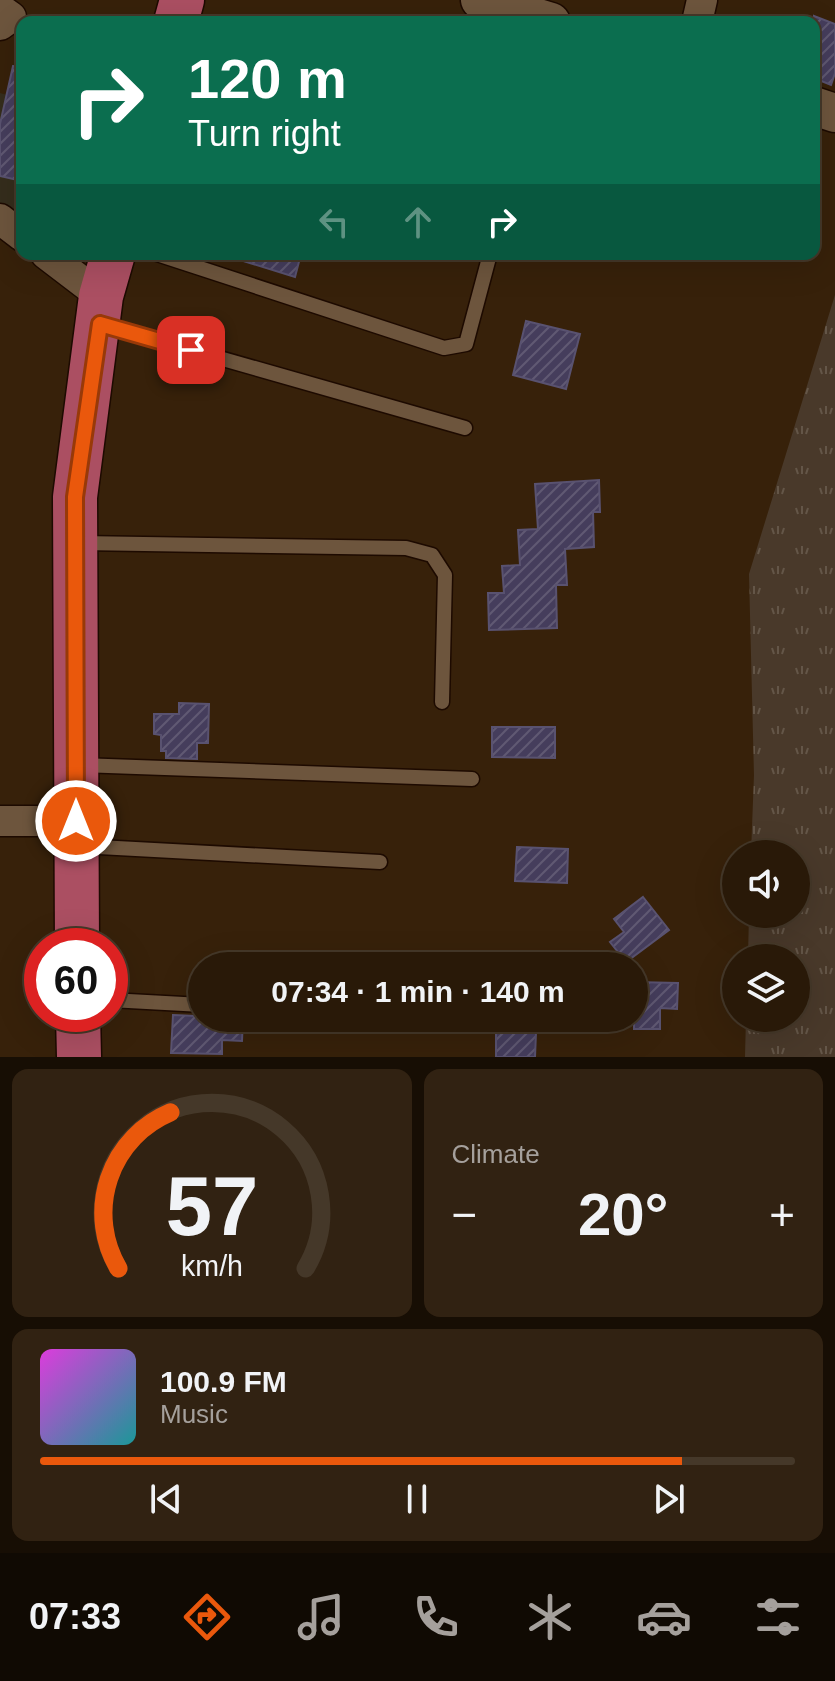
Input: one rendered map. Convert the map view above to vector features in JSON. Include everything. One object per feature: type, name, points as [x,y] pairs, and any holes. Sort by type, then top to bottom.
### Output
[{"type":"main road","points":[[77,928],[75,497],[100,310],[112,260]]},
{"type":"main road","points":[[78,1032],[79,1057]]},
{"type":"street","points":[[480,0],[532,16]]},
{"type":"street","points":[[0,9],[11,17],[0,25]]},
{"type":"street","points":[[0,219],[16,231]]},
{"type":"street","points":[[52,260],[100,310]]},
{"type":"street","points":[[0,821],[76,833]]},
{"type":"lane","points":[[175,260],[444,348],[466,344],[488,260]]},
{"type":"lane","points":[[100,310],[465,428]]},
{"type":"lane","points":[[75,543],[406,548],[432,555],[445,575],[442,702]]},
{"type":"lane","points":[[76,765],[472,779]]},
{"type":"lane","points":[[76,833],[380,862]]},
{"type":"lane","points":[[128,1001],[188,1004]]},
{"type":"shaded area","points":[[0,93],[16,97],[16,235],[0,223]]},
{"type":"green space","points":[[835,295],[835,1057],[745,1057],[746,1032],[810,1032],[810,944],[748,944],[749,928],[810,928],[810,840],[752,840],[754,775],[749,574]]},
{"type":"building","points":[[820,18],[835,24],[835,73],[831,85],[820,80]]},
{"type":"building","points":[[13,66],[16,66],[16,180],[0,176],[0,124]]},
{"type":"building","points":[[240,260],[299,260],[295,277]]},
{"type":"building","points":[[526,321],[580,334],[566,389],[513,375]]},
{"type":"building","points":[[599,480],[600,512],[593,512],[594,547],[565,549],[567,585],[556,585],[557,628],[489,630],[488,593],[504,593],[502,566],[520,565],[518,530],[538,529],[535,484]]},
{"type":"building","points":[[179,703],[209,704],[208,743],[197,743],[197,759],[166,758],[166,751],[161,751],[161,735],[154,734],[154,714],[179,714]]},
{"type":"building","points":[[492,727],[555,727],[555,758],[492,757]]},
{"type":"building","points":[[517,847],[568,849],[567,883],[515,881]]},
{"type":"building","points":[[643,897],[669,930],[639,952],[618,952],[610,942],[624,932],[614,919]]},
{"type":"building","points":[[648,982],[678,983],[677,1009],[660,1008],[660,1029],[648,1029]]},
{"type":"building","points":[[173,1015],[188,1016],[188,1032],[242,1032],[242,1041],[222,1040],[222,1054],[171,1053]]},
{"type":"building","points":[[496,1033],[536,1033],[535,1057],[496,1057]]},
{"type":"route","points":[[76,821],[75,497],[100,324],[191,350]]}]
